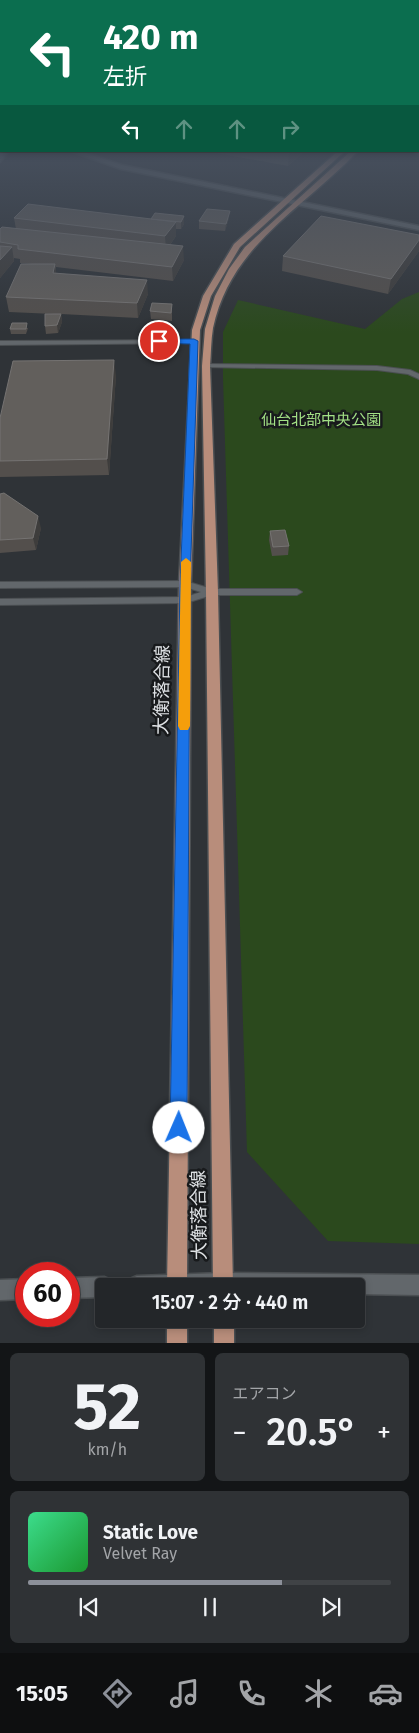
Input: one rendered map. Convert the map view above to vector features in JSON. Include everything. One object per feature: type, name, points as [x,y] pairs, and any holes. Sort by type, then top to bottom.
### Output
[{"type":"main road","name":"大衡落合線","points":[[177,1278],[185,584],[194,341],[207,296],[237,246],[286,208]]},
{"type":"main road","name":"大衡落合線","points":[[223,1278],[212,592],[206,366],[209,329],[219,296],[232,271],[248,249],[288,208]]},
{"type":"main road","points":[[177,1328],[177,1343]]},
{"type":"main road","points":[[224,1328],[224,1343]]},
{"type":"street","points":[[316,208],[419,228]]},
{"type":"street","points":[[365,1285],[419,1285]]},
{"type":"street","points":[[80,1288],[95,1287]]},
{"type":"street","points":[[0,1290],[15,1289]]},
{"type":"lane","points":[[0,343],[194,341]]},
{"type":"lane","points":[[206,366],[392,368],[410,372],[419,377]]},
{"type":"lane","points":[[0,585],[185,584],[212,592],[297,592]]},
{"type":"lane","points":[[0,602],[186,600],[212,592]]},
{"type":"green space","name":"仙台北部中央公園","points":[[419,292],[419,1244],[328,1241],[247,1152],[223,332],[238,300],[365,329],[402,299]]},
{"type":"building","points":[[24,208],[58,208],[176,222],[165,236],[14,218]]},
{"type":"building","points":[[207,209],[230,211],[226,224],[199,221]]},
{"type":"building","points":[[155,213],[184,216],[181,222],[151,219]]},
{"type":"building","points":[[321,216],[419,235],[419,240],[391,279],[283,256]]},
{"type":"building","points":[[2,227],[183,246],[172,267],[18,249],[18,245],[0,242],[0,229]]},
{"type":"building","points":[[0,246],[12,247],[0,260]]},
{"type":"building","points":[[21,264],[55,264],[53,273],[147,280],[137,303],[6,297]]},
{"type":"building","points":[[152,303],[172,304],[171,313],[150,311]]},
{"type":"building","points":[[45,314],[61,314],[57,325],[45,326]]},
{"type":"building","points":[[12,323],[27,323],[26,329],[10,329]]},
{"type":"building","points":[[114,360],[107,459],[0,461],[0,418],[13,361]]},
{"type":"building","points":[[4,493],[38,516],[33,538],[0,540],[0,494]]},
{"type":"building","points":[[285,530],[289,546],[273,547],[270,531]]},
{"type":"slow traffic","points":[[184,726],[186,562]]},
{"type":"route","points":[[159,341],[194,341],[185,584],[179,1128]]}]
